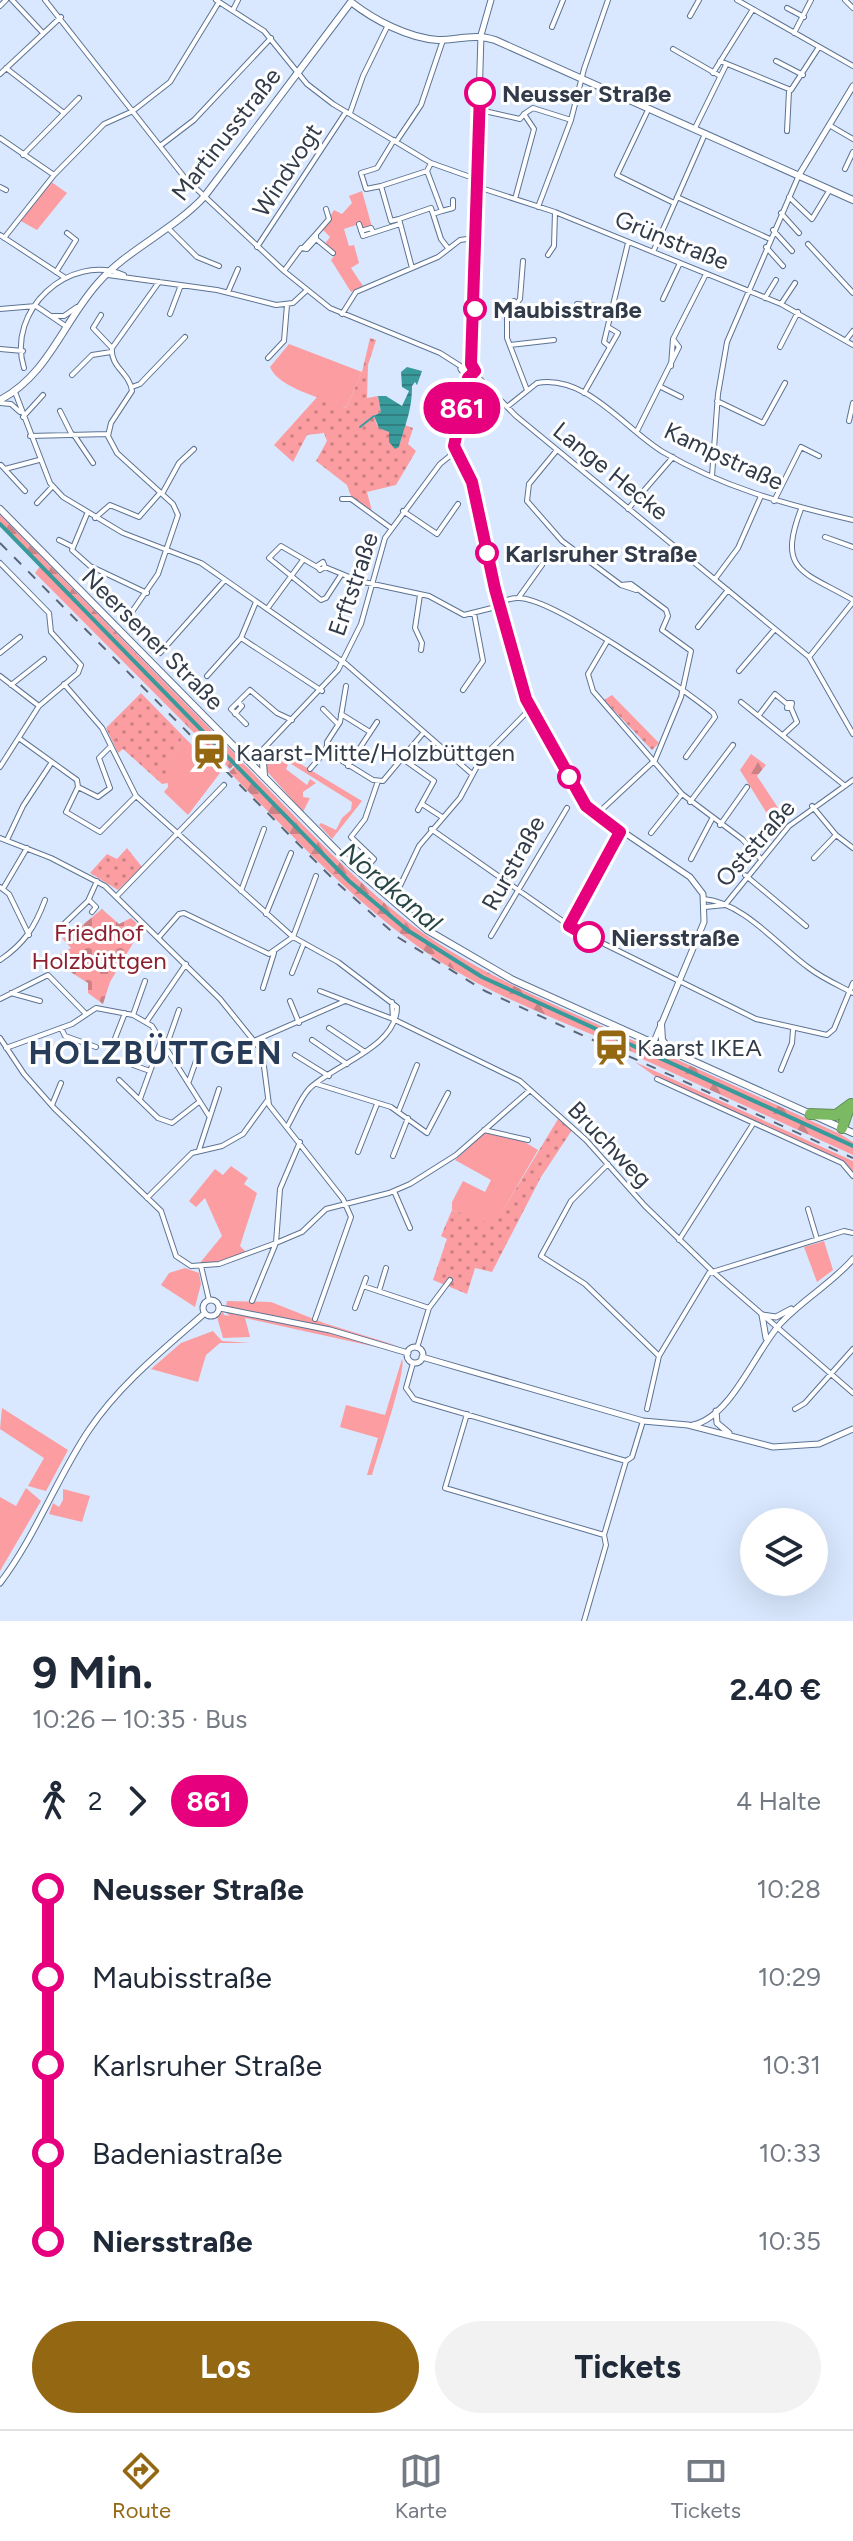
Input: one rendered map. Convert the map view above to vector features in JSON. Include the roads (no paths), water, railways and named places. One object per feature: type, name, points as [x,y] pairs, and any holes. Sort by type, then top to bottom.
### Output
[{"type":"highway","points":[[810,1114],[836,1115],[852,1103]]},
{"type":"highway","points":[[848,1131],[852,1103]]},
{"type":"main road","points":[[350,1],[388,25],[443,40],[481,35],[582,76],[853,200]]},
{"type":"main road","name":"Martinusstraße","points":[[3,402],[39,369],[82,303],[108,272],[169,229],[204,197],[350,1]]},
{"type":"main road","name":"Neersener Straße","points":[[0,509],[369,882],[427,930],[501,974],[848,1131]]},
{"type":"main road","points":[[262,751],[265,778]]},
{"type":"main road","points":[[661,1024],[662,1040],[673,1053]]},
{"type":"street","points":[[0,6],[9,0],[43,33]]},
{"type":"street","points":[[45,0],[204,197],[284,271],[342,314],[432,350],[462,367],[471,364]]},
{"type":"street","points":[[233,10],[238,0]]},
{"type":"street","points":[[491,0],[481,35],[471,364],[475,374],[468,378],[454,434],[456,451],[472,482],[499,604],[531,708],[581,798],[596,816],[690,877],[701,888],[705,907],[703,927],[653,1044]]},
{"type":"street","points":[[552,27],[563,0]]},
{"type":"street","points":[[538,207],[571,120],[582,76],[608,0]]},
{"type":"street","points":[[690,16],[699,0]]},
{"type":"street","points":[[737,0],[853,66]]},
{"type":"street","points":[[794,33],[811,0]]},
{"type":"street","points":[[845,0],[853,8]]},
{"type":"street","points":[[64,277],[2,236],[54,175],[104,124],[133,111],[173,79],[217,1],[271,38],[315,91],[431,163],[478,179]]},
{"type":"street","points":[[787,8],[804,17]]},
{"type":"street","points":[[713,73],[723,63],[753,9]]},
{"type":"street","points":[[61,17],[2,70],[64,113]]},
{"type":"street","name":"Windvogt","points":[[257,247],[348,112],[388,25]]},
{"type":"street","points":[[160,146],[194,120],[271,38]]},
{"type":"street","points":[[431,163],[427,171],[366,189],[361,173],[377,168],[421,105],[443,40]]},
{"type":"street","points":[[723,63],[789,91],[796,88],[819,47]]},
{"type":"street","points":[[673,49],[720,76]]},
{"type":"street","points":[[776,61],[803,75]]},
{"type":"street","points":[[695,128],[723,63]]},
{"type":"street","points":[[712,476],[717,401],[727,342],[746,290],[799,175],[853,86]]},
{"type":"street","points":[[787,131],[789,91]]},
{"type":"street","points":[[23,155],[79,98]]},
{"type":"street","points":[[480,110],[520,119],[533,108],[571,120]]},
{"type":"street","points":[[649,108],[617,175],[674,203]]},
{"type":"street","points":[[515,199],[534,129],[524,114]]},
{"type":"street","points":[[829,125],[853,139]]},
{"type":"street","points":[[653,252],[706,133]]},
{"type":"street","points":[[0,138],[54,175]]},
{"type":"street","points":[[845,169],[853,152]]},
{"type":"street","points":[[427,171],[442,211]]},
{"type":"street","points":[[381,186],[392,223]]},
{"type":"street","points":[[0,187],[6,190]]},
{"type":"street","name":"Grünstraße","points":[[478,187],[555,212],[781,304],[853,345]]},
{"type":"street","points":[[789,197],[812,219],[830,189]]},
{"type":"street","points":[[677,196],[770,239]]},
{"type":"street","points":[[433,214],[453,208],[453,200]]},
{"type":"street","points":[[359,224],[363,236],[431,208],[441,239],[448,248]]},
{"type":"street","points":[[284,271],[304,247],[307,249],[329,219],[326,209]]},
{"type":"street","points":[[548,255],[554,246],[555,212]]},
{"type":"street","points":[[781,213],[799,233]]},
{"type":"street","points":[[399,221],[412,268]]},
{"type":"street","points":[[169,229],[197,257],[219,266]]},
{"type":"street","points":[[773,230],[792,251]]},
{"type":"street","points":[[56,272],[76,240],[67,233]]},
{"type":"street","points":[[316,236],[333,253]]},
{"type":"street","points":[[342,314],[356,292],[412,268],[460,240],[477,238]]},
{"type":"street","points":[[607,345],[608,327],[628,242]]},
{"type":"street","points":[[808,244],[853,293]]},
{"type":"street","points":[[766,247],[783,266]]},
{"type":"street","points":[[122,261],[125,276]]},
{"type":"street","points":[[507,319],[517,309],[520,299],[523,261]]},
{"type":"street","points":[[663,299],[680,263]]},
{"type":"street","points":[[228,292],[238,269]]},
{"type":"street","points":[[24,368],[25,321],[40,297],[64,277],[108,272],[228,292],[270,305],[287,305],[307,290]]},
{"type":"street","points":[[671,368],[670,347],[706,274]]},
{"type":"street","points":[[765,298],[776,280]]},
{"type":"street","points":[[72,375],[92,355],[111,350],[159,282]]},
{"type":"street","points":[[781,304],[795,283]]},
{"type":"street","points":[[170,314],[181,285]]},
{"type":"street","points":[[47,315],[64,316],[82,303]]},
{"type":"street","points":[[507,407],[527,390],[509,345],[508,304],[517,303]]},
{"type":"street","points":[[577,304],[613,308]]},
{"type":"street","points":[[268,358],[284,341],[287,305]]},
{"type":"street","points":[[0,309],[36,306],[67,327]]},
{"type":"street","points":[[780,347],[798,312]]},
{"type":"street","points":[[101,315],[93,323],[93,329],[111,350],[132,387],[130,398],[113,420],[108,434],[117,453],[161,493],[178,515],[168,549],[147,593],[127,619]]},
{"type":"street","points":[[584,393],[607,345],[618,333],[608,327]]},
{"type":"street","points":[[846,340],[853,331]]},
{"type":"street","points":[[132,387],[140,384],[185,337]]},
{"type":"street","points":[[637,431],[671,368],[679,347],[673,339]]},
{"type":"street","points":[[509,345],[554,340]]},
{"type":"street","points":[[0,349],[23,351]]},
{"type":"street","points":[[462,367],[462,374],[468,378]]},
{"type":"street","name":"Lange Hecke","points":[[475,374],[507,407],[557,450],[809,657],[853,734]]},
{"type":"street","name":"Kampstraße","points":[[527,390],[546,382],[572,387],[673,457],[712,476],[774,501],[853,520]]},
{"type":"street","points":[[717,401],[763,423],[785,383]]},
{"type":"street","points":[[661,387],[681,397]]},
{"type":"street","points":[[15,392],[29,436],[52,487],[87,514],[194,559],[225,580],[343,662],[472,774]]},
{"type":"street","points":[[22,415],[43,395]]},
{"type":"street","points":[[3,402],[22,415]]},
{"type":"street","points":[[849,421],[853,403]]},
{"type":"street","points":[[60,411],[93,463]]},
{"type":"street","points":[[29,436],[108,434]]},
{"type":"street","points":[[774,501],[801,447],[819,456]]},
{"type":"street","points":[[139,517],[161,493],[176,466],[194,449]]},
{"type":"street","points":[[557,450],[529,484],[527,501],[562,541],[621,585],[629,583],[667,611],[662,630],[691,651],[681,689],[655,760],[596,816]]},
{"type":"street","name":"Erftstraße","points":[[250,763],[322,691],[343,662],[361,624],[379,550],[403,511],[440,464],[456,451]]},
{"type":"street","points":[[628,509],[673,457]]},
{"type":"street","points":[[3,467],[39,460]]},
{"type":"street","points":[[3,467],[25,491]]},
{"type":"street","points":[[37,503],[52,487]]},
{"type":"street","points":[[715,579],[736,553],[761,496]]},
{"type":"street","points":[[342,499],[348,497],[391,528]]},
{"type":"street","points":[[403,511],[437,534],[458,504]]},
{"type":"street","points":[[95,518],[110,505],[148,520]]},
{"type":"street","points":[[801,509],[790,542],[793,559],[812,576],[853,601],[809,657]]},
{"type":"street","points":[[71,546],[87,514]]},
{"type":"street","points":[[825,537],[853,547]]},
{"type":"street","points":[[59,540],[71,546],[93,568],[147,593]]},
{"type":"street","points":[[341,575],[323,600],[272,563],[270,556],[280,545],[317,567],[321,562],[341,575],[420,594],[464,615],[519,597],[542,565]]},
{"type":"street","points":[[267,609],[303,560]]},
{"type":"street","points":[[0,563],[49,613],[51,632],[80,662],[79,672],[39,706],[0,767]]},
{"type":"street","points":[[160,653],[225,580]]},
{"type":"street","points":[[698,627],[728,590]]},
{"type":"street","points":[[420,594],[415,628],[422,643],[421,650]]},
{"type":"street","points":[[519,597],[608,640],[681,689],[715,717],[686,757]]},
{"type":"street","points":[[207,676],[241,638],[256,602]]},
{"type":"street","points":[[463,690],[483,661],[474,613]]},
{"type":"street","points":[[739,671],[775,629]]},
{"type":"street","points":[[0,653],[20,637]]},
{"type":"street","points":[[241,638],[322,691]]},
{"type":"street","points":[[608,640],[591,666],[588,682],[682,794],[742,839],[760,858]]},
{"type":"street","points":[[11,685],[44,659]]},
{"type":"street","points":[[0,687],[2,678],[39,706]]},
{"type":"street","points":[[64,684],[102,728],[136,796],[293,937],[338,962],[398,1008],[377,1043],[308,1091],[287,1127]]},
{"type":"street","points":[[346,686],[338,724],[327,742],[328,751],[348,766],[378,781],[388,778],[424,732]]},
{"type":"street","points":[[759,715],[781,687]]},
{"type":"street","points":[[246,724],[231,709],[253,691],[277,713],[293,721]]},
{"type":"street","points":[[775,694],[789,706],[797,722],[783,734]]},
{"type":"street","points":[[741,702],[844,785]]},
{"type":"street","points":[[399,888],[414,854],[431,829],[460,798],[472,774],[531,708]]},
{"type":"street","points":[[323,709],[338,724]]},
{"type":"street","points":[[341,714],[370,732]]},
{"type":"street","points":[[348,766],[377,722]]},
{"type":"street","points":[[20,739],[77,780],[78,787],[66,812],[100,832],[136,796]]},
{"type":"street","points":[[690,802],[733,745]]},
{"type":"street","points":[[78,787],[98,797],[108,791],[110,784],[99,757],[111,746]]},
{"type":"street","points":[[310,769],[328,751]]},
{"type":"street","points":[[403,759],[434,781],[418,810]]},
{"type":"street","points":[[7,840],[23,806],[52,762]]},
{"type":"street","name":"Oststraße","points":[[725,905],[745,875],[812,806],[853,780]]},
{"type":"street","points":[[369,854],[351,837],[365,819],[378,781]]},
{"type":"street","points":[[116,896],[224,785]]},
{"type":"street","points":[[720,825],[747,787]]},
{"type":"street","points":[[651,833],[682,794]]},
{"type":"street","points":[[422,804],[442,817]]},
{"type":"street","points":[[812,806],[836,835],[853,848]]},
{"type":"street","name":"Rurstraße","points":[[491,936],[567,808]]},
{"type":"street","points":[[691,859],[712,819]]},
{"type":"street","points":[[241,891],[264,829]]},
{"type":"street","points":[[431,829],[569,926],[753,1018],[824,1036],[834,1031],[853,983]]},
{"type":"street","points":[[569,926],[620,832]]},
{"type":"street","points":[[814,858],[836,835]]},
{"type":"street","points":[[0,838],[97,881],[159,937],[256,1040],[264,1057],[267,1101],[345,1202],[351,1217],[315,1319]]},
{"type":"street","points":[[27,848],[4,889],[29,935]]},
{"type":"street","points":[[266,914],[291,853]]},
{"type":"street","points":[[745,875],[806,926]]},
{"type":"street","points":[[159,937],[179,914],[184,913],[260,952],[273,952],[293,937],[316,876]]},
{"type":"street","points":[[64,924],[89,900],[97,881]]},
{"type":"street","points":[[704,899],[725,905],[807,967],[851,992]]},
{"type":"street","points":[[0,960],[29,935],[45,900]]},
{"type":"street","points":[[89,900],[96,907],[92,912]]},
{"type":"street","points":[[705,907],[725,905]]},
{"type":"street","points":[[74,915],[82,922]]},
{"type":"street","points":[[292,973],[304,943]]},
{"type":"street","points":[[263,988],[273,952]]},
{"type":"street","points":[[147,1021],[186,964]]},
{"type":"street","points":[[0,999],[48,975],[86,1014]]},
{"type":"street","points":[[133,1015],[145,981]]},
{"type":"street","name":"Bruchweg","points":[[320,991],[393,1019],[505,1072],[572,1127],[712,1271],[853,1393]]},
{"type":"street","points":[[11,993],[40,1001]]},
{"type":"street","points":[[290,1001],[299,1023]]},
{"type":"street","points":[[256,1040],[345,1001]]},
{"type":"street","points":[[6,1048],[61,1028],[99,1008],[133,1015],[147,1021],[209,1116]]},
{"type":"street","points":[[166,1047],[179,1010]]},
{"type":"street","points":[[114,1041],[125,1013]]},
{"type":"street","points":[[61,1028],[65,1036],[96,1047]]},
{"type":"street","points":[[329,1028],[365,1052]]},
{"type":"street","points":[[781,1070],[792,1043],[793,1030]]},
{"type":"street","points":[[0,1038],[52,1105],[162,1213],[178,1258],[188,1265],[221,1263],[302,1232],[324,1210],[394,1191],[448,1161],[529,1091]]},
{"type":"street","points":[[140,1099],[161,1040]]},
{"type":"street","points":[[312,1040],[347,1064]]},
{"type":"street","points":[[138,1048],[156,1054]]},
{"type":"street","points":[[295,1055],[329,1076]]},
{"type":"street","points":[[188,1082],[196,1061]]},
{"type":"street","points":[[133,1065],[150,1071]]},
{"type":"street","points":[[399,1110],[417,1065]]},
{"type":"street","points":[[657,1079],[842,1163],[853,1176]]},
{"type":"street","points":[[119,1080],[158,1118],[172,1123],[199,1102]]},
{"type":"street","points":[[52,1105],[61,1083]]},
{"type":"street","points":[[317,1084],[399,1110],[429,1132],[448,1093]]},
{"type":"street","points":[[199,1150],[219,1089]]},
{"type":"street","points":[[147,1198],[199,1150],[222,1146],[240,1137],[267,1101]]},
{"type":"street","points":[[358,1152],[377,1104]]},
{"type":"street","points":[[393,1156],[408,1118]]},
{"type":"street","points":[[679,1240],[753,1123]]},
{"type":"street","points":[[484,1130],[528,1140]]},
{"type":"street","points":[[252,1301],[276,1243],[280,1189],[300,1142]]},
{"type":"street","points":[[608,1164],[571,1201],[541,1256],[588,1287],[659,1356]]},
{"type":"street","points":[[394,1191],[410,1228]]},
{"type":"street","points":[[808,1209],[817,1239]]},
{"type":"street","points":[[647,1409],[659,1356],[703,1280],[712,1271],[844,1231],[853,1233]]},
{"type":"street","points":[[762,1315],[776,1317],[799,1304],[851,1264]]},
{"type":"street","points":[[201,1266],[209,1300]]},
{"type":"street","points":[[379,1291],[386,1268]]},
{"type":"street","points":[[355,1308],[366,1278]]},
{"type":"street","points":[[220,1308],[330,1330],[408,1353],[417,1348],[429,1308],[450,1280]]},
{"type":"street","points":[[363,1286],[429,1308]]},
{"type":"street","points":[[209,1300],[217,1301],[220,1308]]},
{"type":"street","points":[[205,1313],[204,1305],[209,1300]]},
{"type":"street","points":[[688,1425],[701,1423],[737,1389],[765,1343],[799,1304]]},
{"type":"street","points":[[205,1313],[214,1316],[220,1308]]},
{"type":"street","points":[[0,1583],[21,1554],[100,1415],[130,1380],[205,1313]]},
{"type":"street","points":[[762,1315],[767,1326],[765,1343]]},
{"type":"street","points":[[417,1348],[422,1357],[643,1421],[688,1425],[773,1447],[801,1448],[829,1441],[853,1429]]},
{"type":"street","points":[[795,1409],[805,1403],[853,1349]]},
{"type":"street","points":[[408,1353],[413,1363]]},
{"type":"street","points":[[422,1357],[413,1363],[406,1388],[414,1399],[626,1461]]},
{"type":"street","points":[[701,1429],[709,1425],[717,1410]]},
{"type":"street","points":[[717,1410],[719,1427],[741,1440]]},
{"type":"street","points":[[467,1414],[445,1488],[604,1535]]},
{"type":"street","points":[[584,1621],[606,1545],[604,1535],[626,1461],[632,1457],[643,1421]]},
{"type":"waterway","points":[[360,427],[374,416]]},
{"type":"waterway","name":"Nordkanal","points":[[0,524],[349,881],[407,930],[482,977],[853,1146]]},
{"type":"railway","points":[[0,543],[335,881],[399,938],[485,991],[853,1158]]},
{"type":"place","name":"Neusser Straße","points":[[480,93]]},
{"type":"place","name":"Maubisstraße","points":[[475,309]]},
{"type":"place","name":"Karlsruher Straße","points":[[487,553]]},
{"type":"place","name":"Kaarst-Mitte/Holzbüttgen","points":[[210,752]]},
{"type":"place","name":"Niersstraße","points":[[589,937]]},
{"type":"place","name":"Kaarst IKEA","points":[[611,1047]]},
{"type":"district","name":"HOLZBÜTTGEN","points":[[156,1053]]},
{"type":"park label","name":"Friedhof Holzbüttgen","points":[[99,946]]}]
